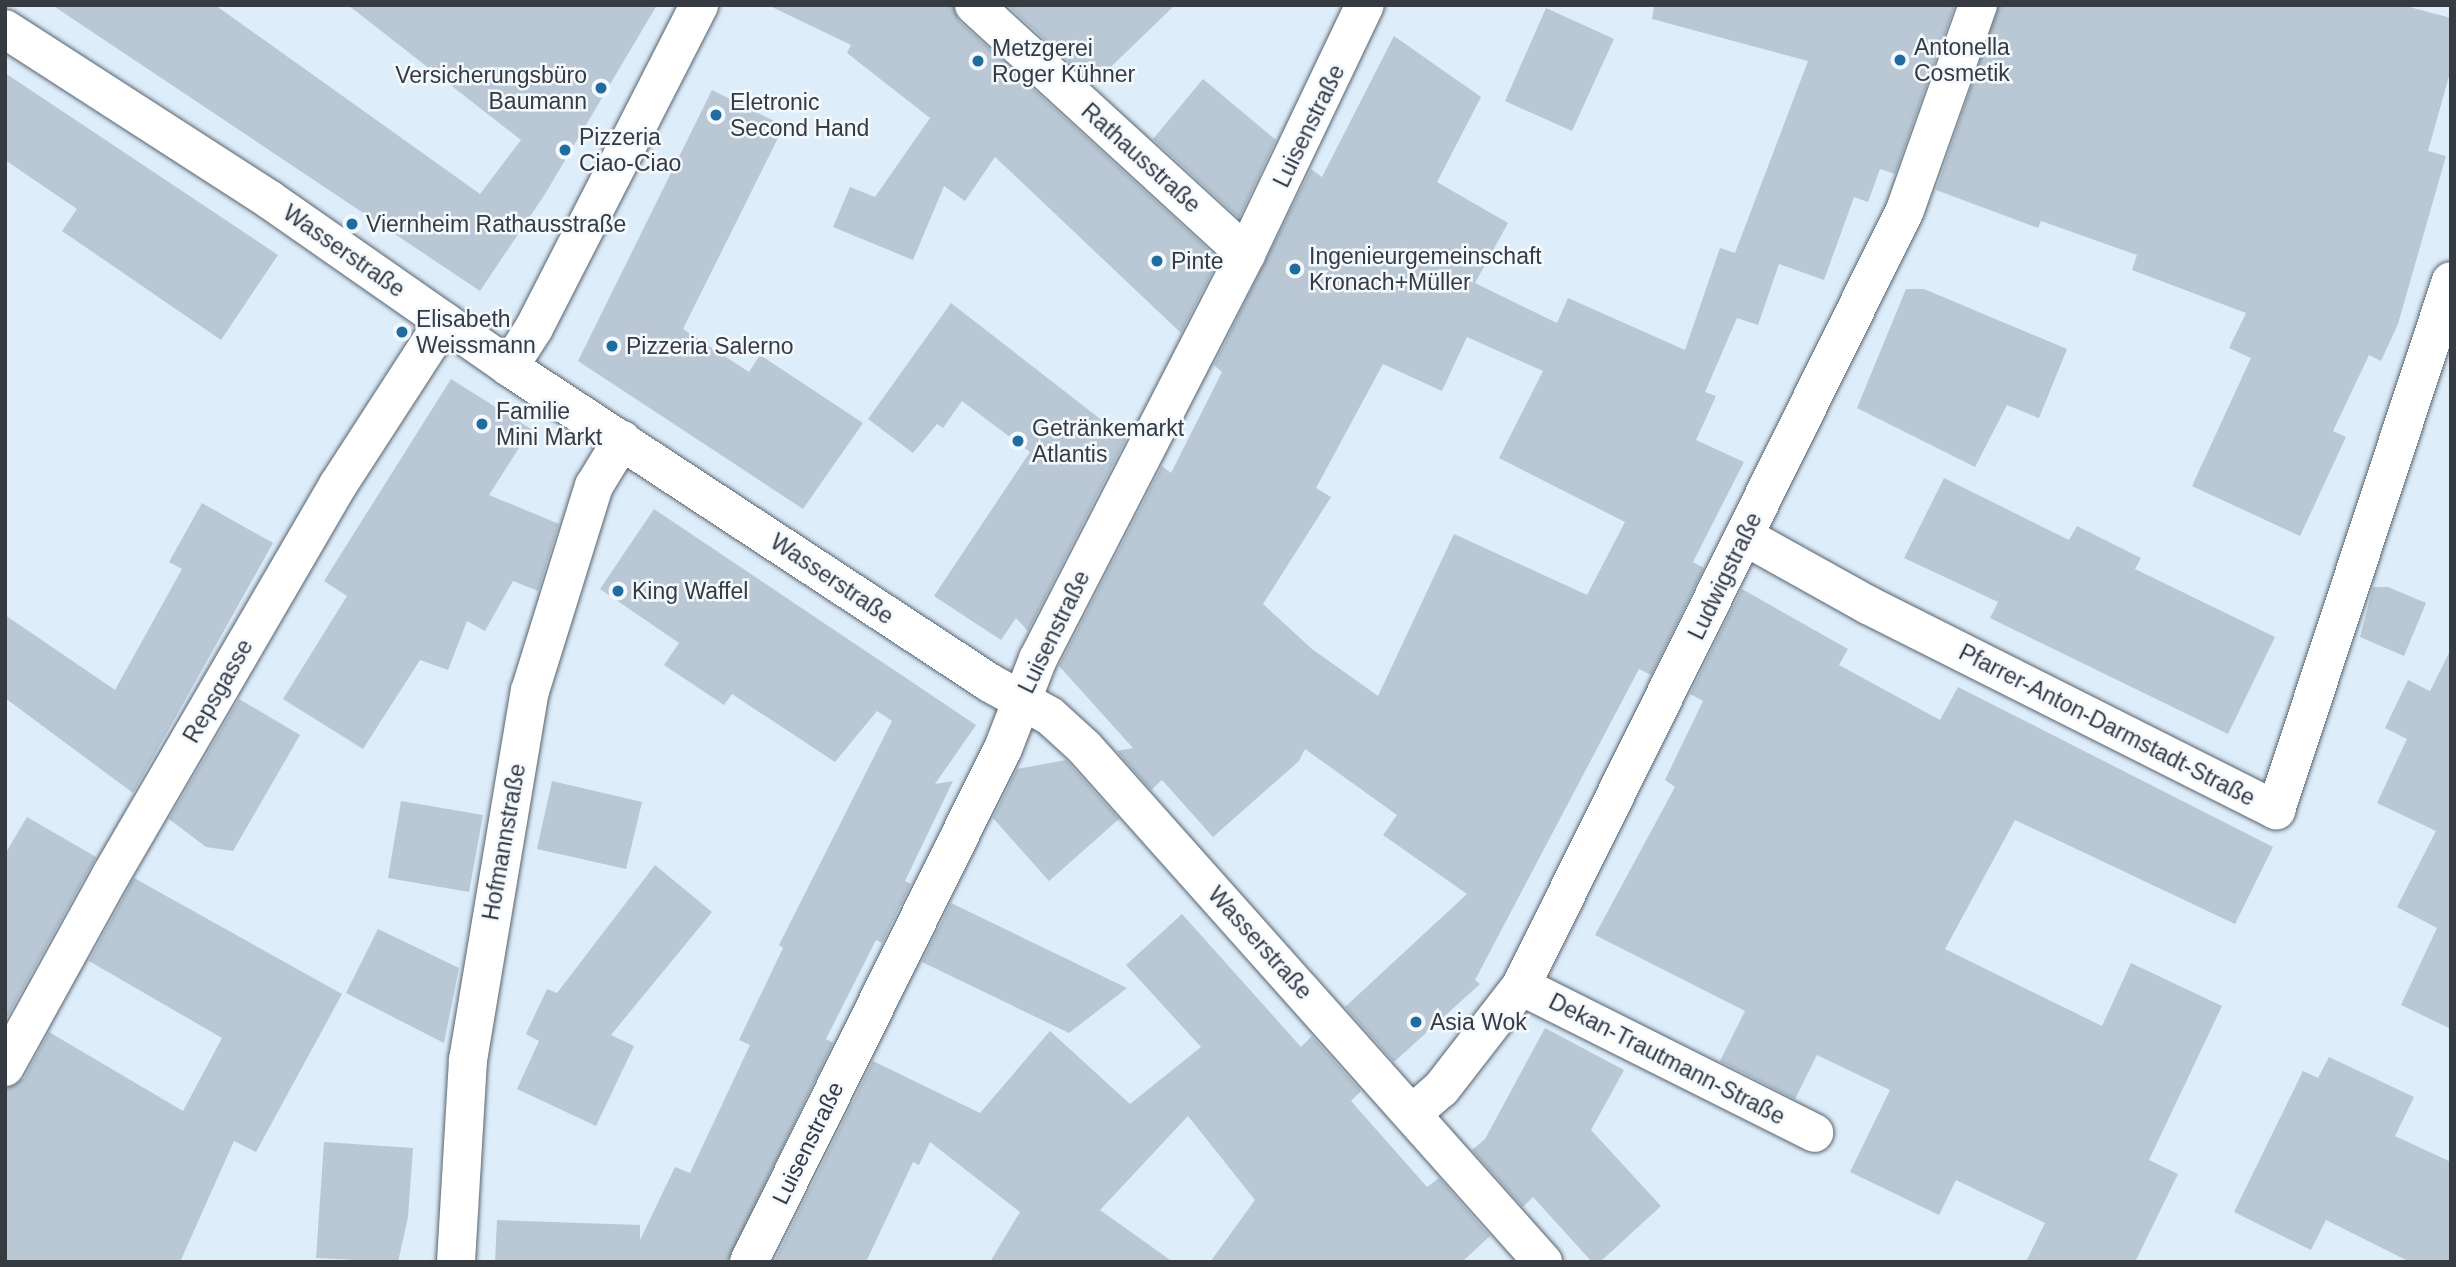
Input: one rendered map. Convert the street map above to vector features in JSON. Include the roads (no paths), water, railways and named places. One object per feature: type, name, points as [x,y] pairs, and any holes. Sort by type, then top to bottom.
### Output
[{"type":"street","points":[[509,367],[534,328],[699,5]]},
{"type":"street","name":"Rathausstraße","points":[[974,5],[1246,254]]},
{"type":"street","name":"Luisenstraße","points":[[749,1262],[1004,746],[1021,701],[1246,254],[1365,5]]},
{"type":"street","name":"Ludwigstraße","points":[[1413,1113],[1441,1089],[1521,986],[1905,210],[1978,5]]},
{"type":"street","name":"Wasserstraße","points":[[5,29],[270,200],[509,367],[1021,701],[1050,716],[1084,747],[1543,1262]]},
{"type":"street","name":"Pfarrer-Anton-Darmstadt-Straße","points":[[1744,537],[1868,605],[2276,810],[2451,281]]},
{"type":"street","name":"Repsgasse","points":[[5,1067],[111,875],[338,485],[443,321]]},
{"type":"street","name":"Hofmannstraße","points":[[456,1262],[468,1060],[530,691],[594,486],[622,440]]},
{"type":"street","name":"Dekan-Trautmann-Straße","points":[[1521,986],[1814,1133]]},
{"type":"place","name":"Antonella Cosmetik","points":[[1900,60]]},
{"type":"place","name":"Metzgerei Roger Kühner","points":[[978,61]]},
{"type":"place","name":"Versicherungsbüro Baumann","points":[[601,88]]},
{"type":"place","name":"Eletronic Second Hand","points":[[716,115]]},
{"type":"place","name":"Pizzeria Ciao-Ciao","points":[[565,150]]},
{"type":"place","name":"Viernheim Rathausstraße","points":[[352,224]]},
{"type":"place","name":"Pinte","points":[[1157,261]]},
{"type":"place","name":"Ingenieurgemeinschaft Kronach+Müller","points":[[1295,269]]},
{"type":"place","name":"Elisabeth Weissmann","points":[[402,332]]},
{"type":"place","name":"Pizzeria Salerno","points":[[612,346]]},
{"type":"place","name":"Familie Mini Markt","points":[[482,424]]},
{"type":"place","name":"Getränkemarkt Atlantis","points":[[1018,441]]},
{"type":"place","name":"King Waffel","points":[[618,591]]},
{"type":"place","name":"Asia Wok","points":[[1416,1022]]}]
